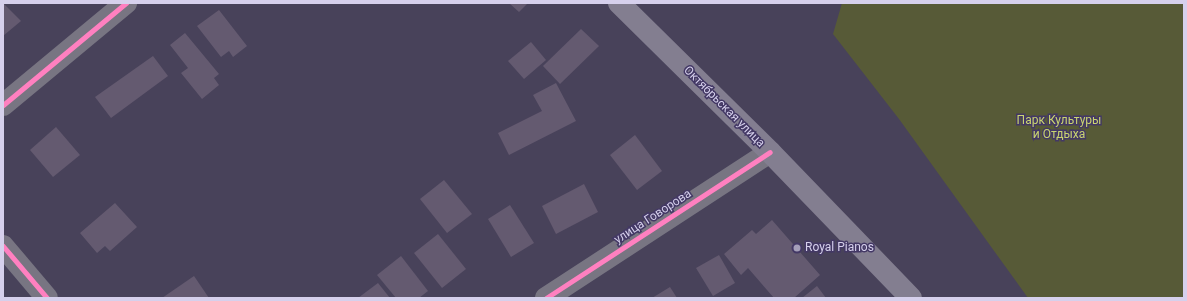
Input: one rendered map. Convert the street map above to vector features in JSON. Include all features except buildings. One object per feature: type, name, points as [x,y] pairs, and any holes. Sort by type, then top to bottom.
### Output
[{"type":"main road","name":"Октябрьская улица","points":[[619,3],[770,152],[911,298]]},
{"type":"street","points":[[3,105],[126,3]]},
{"type":"street","name":"улица Говорова","points":[[546,298],[770,152]]},
{"type":"street","points":[[3,246],[47,298]]},
{"type":"green space","name":"Парк Культуры и Отдыха","points":[[842,3],[1184,3],[1184,298],[1028,298],[899,119],[833,34]]},
{"type":"cycle path","points":[[3,105],[126,3]]},
{"type":"cycle path","points":[[546,298],[770,152]]},
{"type":"cycle path","points":[[3,246],[47,298]]},
{"type":"place","name":"Royal Pianos","points":[[797,248]]}]
